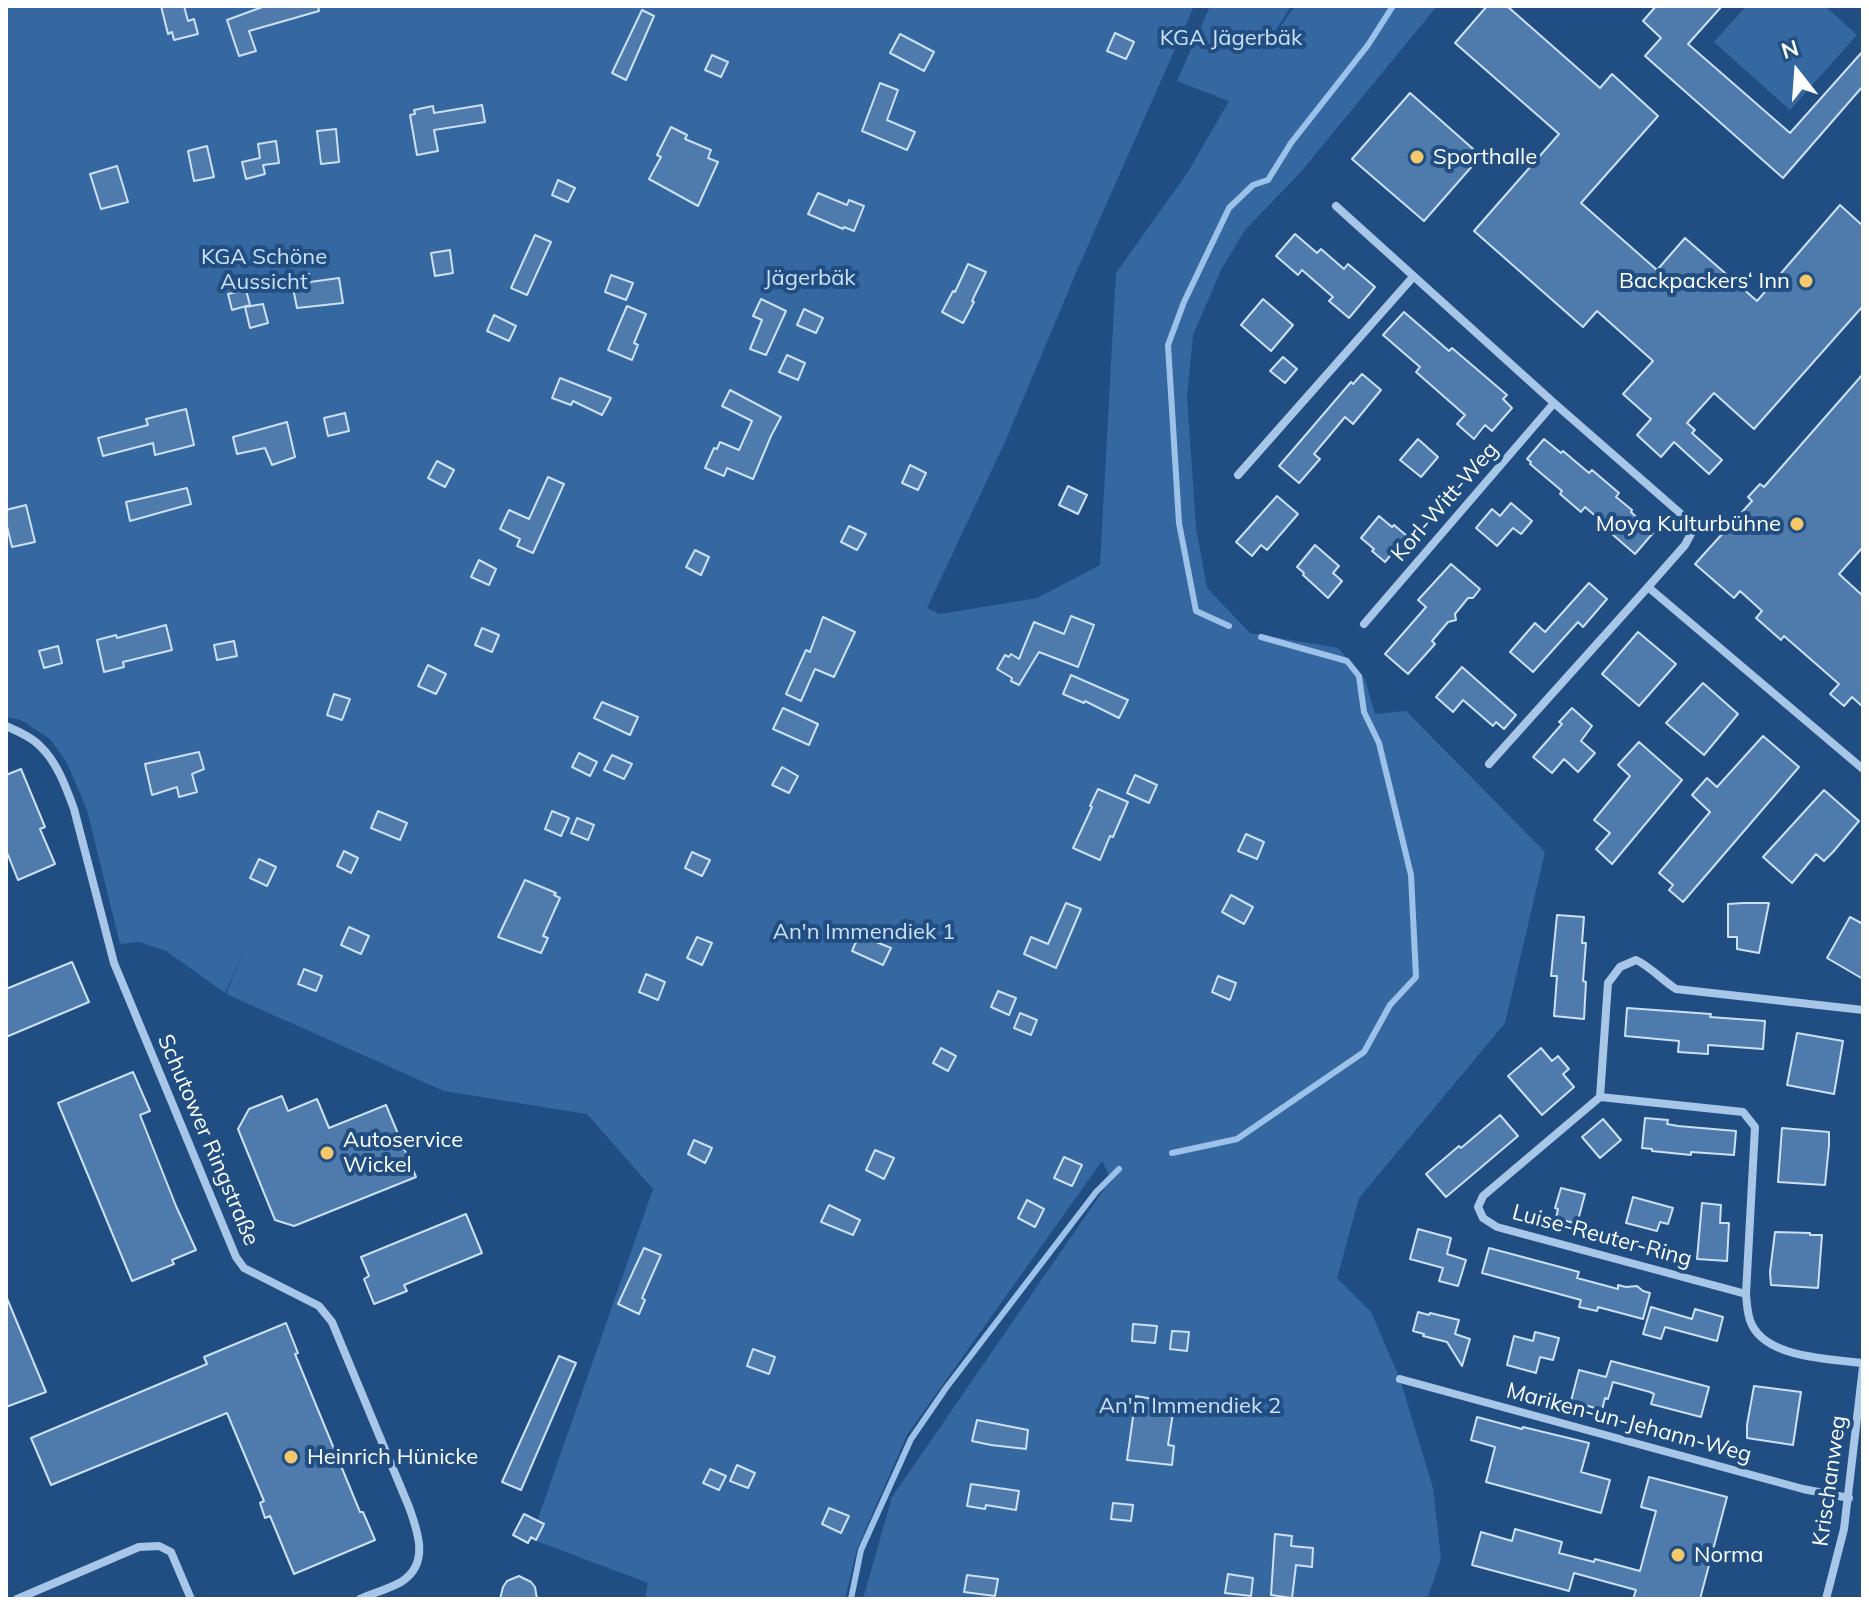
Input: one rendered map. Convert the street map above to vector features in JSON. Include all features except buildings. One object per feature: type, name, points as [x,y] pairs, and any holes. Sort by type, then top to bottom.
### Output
[{"type":"street","points":[[1336,206],[1688,520],[1693,530],[1685,545],[1489,764]]},
{"type":"street","points":[[1238,475],[1413,277]]},
{"type":"street","name":"Korl-Witt-Weg","points":[[1364,624],[1554,403]]},
{"type":"street","points":[[1648,587],[1863,769]]},
{"type":"street","name":"Schutower Ringstraße","points":[[6,726],[39,745],[64,784],[74,809],[114,963],[236,1257],[244,1268],[319,1306],[332,1322],[409,1507],[418,1532],[418,1562],[402,1581],[360,1599]]},
{"type":"street","points":[[1863,1010],[1676,989],[1646,964],[1636,960],[1620,967],[1608,983],[1600,1097],[1743,1112],[1755,1127],[1746,1294],[1750,1323],[1761,1339],[1777,1348],[1863,1365]]},
{"type":"street","name":"Luise-Reuter-Ring","points":[[1600,1097],[1483,1196],[1478,1207],[1483,1218],[1497,1227],[1746,1294]]},
{"type":"street","name":"Krischanweg","points":[[1826,1599],[1849,1498],[1863,1365]]},
{"type":"street","name":"Mariken-un-Jehann-Weg","points":[[1400,1379],[1803,1489],[1849,1498]]},
{"type":"street","points":[[17,1599],[139,1547],[159,1546],[171,1552],[191,1599]]},
{"type":"green space","points":[[6,6],[1194,6],[1005,442],[927,608],[940,614],[1037,598],[1100,565],[1116,273],[1188,172],[1229,101],[1177,81],[1210,6],[1291,6],[1257,60],[1295,6],[1437,6],[1300,173],[1245,230],[1221,270],[1193,335],[1187,397],[1196,528],[1207,588],[1250,633],[1338,648],[1365,679],[1375,714],[1406,711],[1545,852],[1505,1023],[1359,1198],[1337,1278],[1371,1312],[1400,1379],[1433,1488],[1441,1559],[1427,1599],[863,1599],[892,1497],[1111,1179],[1102,1161],[907,1435],[857,1549],[845,1599],[645,1599],[648,1583],[531,1539],[653,1189],[587,1114],[444,1091],[226,994],[244,950],[225,993],[166,951],[139,942],[120,944],[87,810],[67,763],[50,739],[21,720],[6,717]]},
{"type":"green space","points":[[1746,6],[1825,6],[1857,35],[1790,110],[1714,42]]},
{"type":"waterway","points":[[1229,626],[1196,611],[1179,523],[1168,345],[1184,302],[1229,208],[1253,185],[1268,180],[1291,143],[1368,45],[1393,6]]},
{"type":"waterway","points":[[1172,1153],[1237,1139],[1364,1052],[1390,1005],[1416,977],[1411,875],[1379,743],[1364,712],[1359,676],[1347,661],[1261,637]]},
{"type":"waterway","points":[[851,1599],[861,1550],[911,1439],[946,1388],[1096,1192],[1119,1169]]},
{"type":"place","name":"Sporthalle","points":[[1417,157]]},
{"type":"place","name":"Backpackers‘ Inn","points":[[1806,281]]},
{"type":"place","name":"Moya Kulturbühne","points":[[1797,524]]},
{"type":"place","name":"Autoservice Wickel","points":[[327,1153]]},
{"type":"place","name":"Heinrich Hünicke","points":[[291,1457]]},
{"type":"place","name":"Norma","points":[[1678,1555]]},
{"type":"park label","name":"KGA Jägerbäk","points":[[1231,38]]},
{"type":"park label","name":"KGA Schöne Aussicht","points":[[264,270]]},
{"type":"park label","name":"Jägerbäk","points":[[810,278]]},
{"type":"park label","name":"An'n Immendiek 1","points":[[864,932]]},
{"type":"park label","name":"An'n Immendiek 2","points":[[1190,1406]]}]
